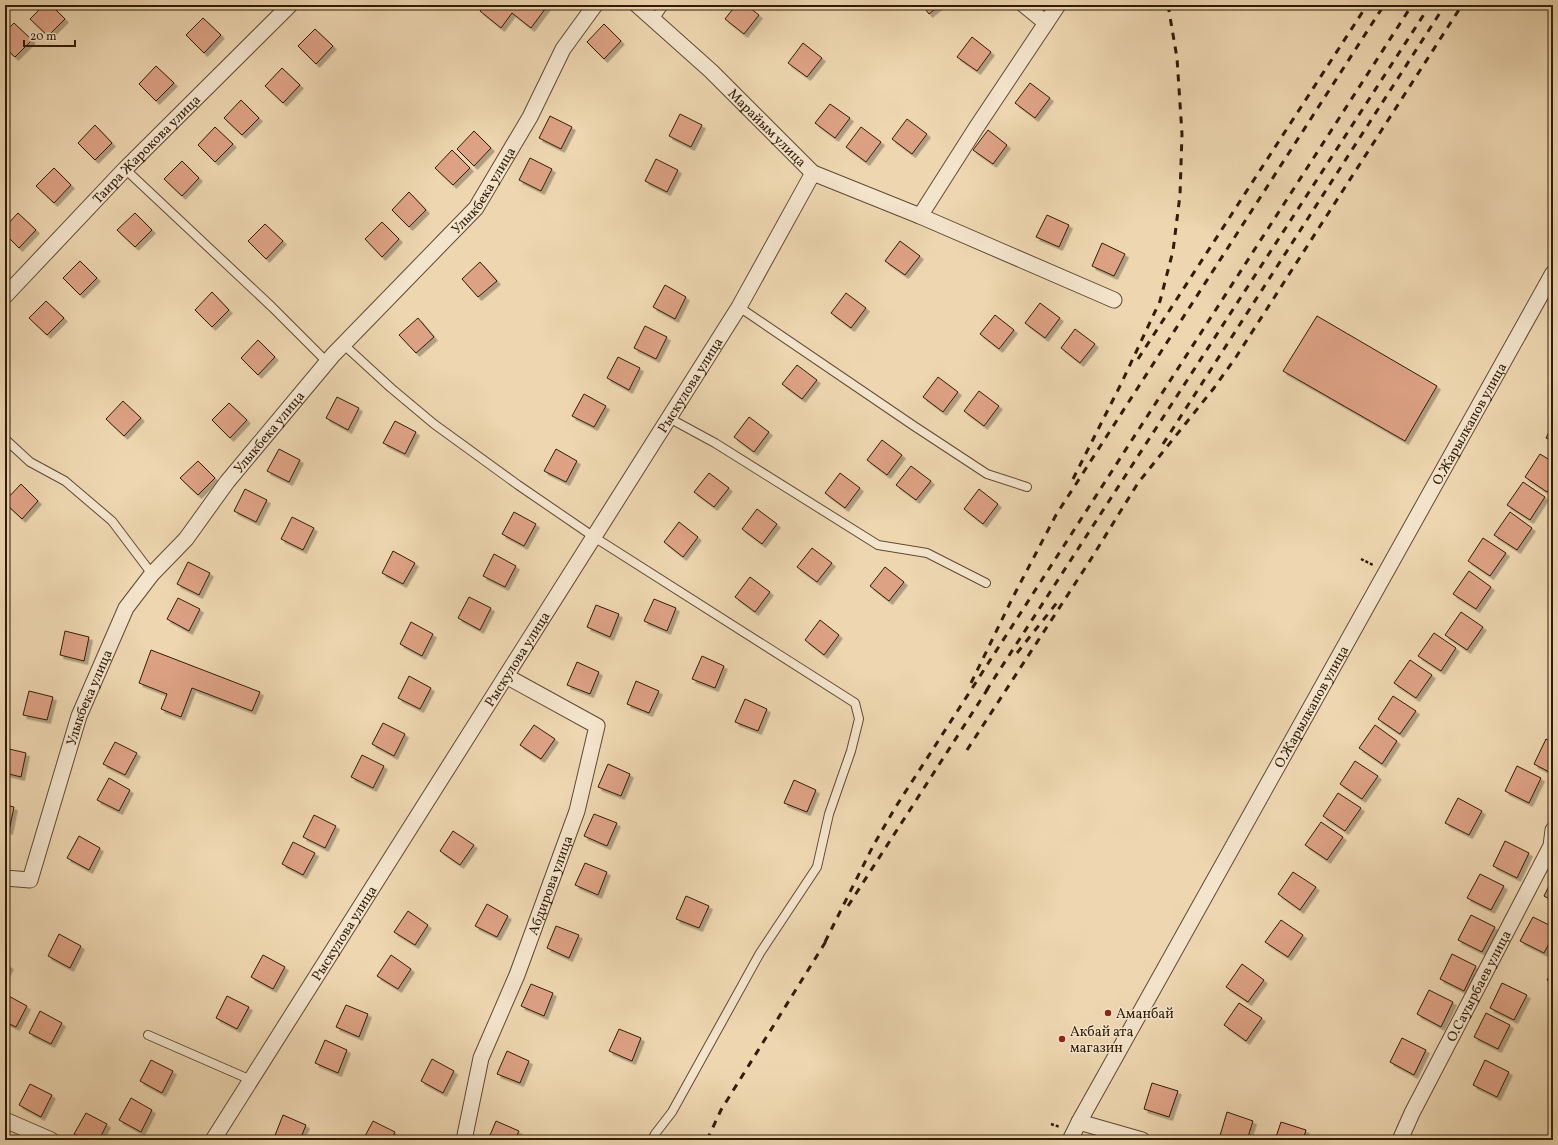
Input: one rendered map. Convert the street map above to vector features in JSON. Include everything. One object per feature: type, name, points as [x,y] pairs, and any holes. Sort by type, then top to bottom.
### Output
[{"type":"street","name":"Таира Жарокова улица","points":[[5,296],[125,169],[290,5]]},
{"type":"street","name":"Улыкбека улица","points":[[5,878],[30,880],[79,716],[126,608],[152,574],[186,539],[227,482],[327,362],[476,208],[530,117],[563,49],[595,5]]},
{"type":"street","name":"Марайым улица","points":[[637,5],[711,71],[813,174],[920,216],[1114,300]]},
{"type":"street","points":[[1024,5],[1046,23]]},
{"type":"street","points":[[920,216],[976,128],[1058,5]]},
{"type":"street","name":"Рыскулова улица","points":[[213,1140],[739,307],[813,174]]},
{"type":"street","name":"О.Жарылкапов улица","points":[[1070,1140],[1553,273]]},
{"type":"street","name":"Абдирова улица","points":[[464,1140],[481,1058],[517,975],[577,811],[597,726],[506,676]]},
{"type":"street","name":"О.Сауырбаев улица","points":[[1400,1140],[1412,1113],[1551,846],[1553,830]]},
{"type":"street","points":[[5,1120],[51,1140]]},
{"type":"street","points":[[1079,1122],[1142,1140]]},
{"type":"lane","points":[[654,20],[664,5]]},
{"type":"lane","points":[[125,169],[266,302],[327,362]]},
{"type":"lane","points":[[739,307],[987,474],[1027,487]]},
{"type":"lane","points":[[343,344],[391,388],[434,424],[518,485],[594,536],[855,703],[859,719],[851,751],[829,814],[817,867],[760,953],[672,1112],[652,1140]]},
{"type":"lane","points":[[669,418],[715,443],[878,545],[927,553],[986,583]]},
{"type":"lane","points":[[5,439],[30,462],[65,481],[112,521],[152,574]]},
{"type":"lane","points":[[148,1035],[251,1080]]},
{"type":"building","points":[[44,5],[51,5],[65,19],[48,36],[30,19]]},
{"type":"building","points":[[484,5],[548,5],[531,28],[512,13],[501,28],[480,11]]},
{"type":"building","points":[[736,5],[746,5],[759,15],[744,34],[725,19]]},
{"type":"building","points":[[922,5],[940,5],[929,14]]},
{"type":"building","points":[[203,18],[221,35],[204,53],[186,35]]},
{"type":"building","points":[[14,23],[32,40],[15,57],[5,48],[5,32]]},
{"type":"building","points":[[604,24],[621,41],[604,59],[587,42]]},
{"type":"building","points":[[315,29],[333,46],[316,64],[298,46]]},
{"type":"building","points":[[972,37],[991,52],[977,71],[957,57]]},
{"type":"building","points":[[803,43],[822,58],[807,77],[788,63]]},
{"type":"building","points":[[156,66],[174,83],[156,101],[139,84]]},
{"type":"building","points":[[282,68],[300,85],[283,103],[265,86]]},
{"type":"building","points":[[1030,83],[1050,98],[1035,118],[1015,103]]},
{"type":"building","points":[[241,100],[259,118],[242,135],[224,118]]},
{"type":"building","points":[[830,104],[850,118],[835,138],[815,123]]},
{"type":"building","points":[[680,114],[702,125],[691,147],[669,136]]},
{"type":"building","points":[[550,116],[572,127],[561,149],[539,138]]},
{"type":"building","points":[[907,119],[927,134],[912,154],[892,139]]},
{"type":"building","points":[[95,125],[112,143],[95,160],[78,143]]},
{"type":"building","points":[[215,127],[233,144],[215,162],[198,145]]},
{"type":"building","points":[[861,127],[881,142],[866,162],[846,147]]},
{"type":"building","points":[[988,130],[1007,145],[993,164],[973,150]]},
{"type":"building","points":[[474,131],[491,148],[474,166],[457,149]]},
{"type":"building","points":[[452,150],[470,168],[453,185],[435,168]]},
{"type":"building","points":[[530,158],[552,169],[541,191],[519,180]]},
{"type":"building","points":[[656,159],[678,170],[667,192],[645,181]]},
{"type":"building","points":[[182,161],[199,178],[182,196],[164,179]]},
{"type":"building","points":[[54,168],[71,185],[54,203],[36,186]]},
{"type":"building","points":[[409,192],[426,210],[409,227],[392,210]]},
{"type":"building","points":[[18,213],[36,230],[19,248],[5,234],[5,227]]},
{"type":"building","points":[[135,213],[152,230],[135,247],[117,230]]},
{"type":"building","points":[[1047,215],[1069,225],[1059,247],[1036,237]]},
{"type":"building","points":[[382,222],[399,239],[382,257],[365,239]]},
{"type":"building","points":[[265,224],[283,241],[266,259],[248,241]]},
{"type":"building","points":[[900,241],[920,256],[905,275],[885,261]]},
{"type":"building","points":[[1102,243],[1125,254],[1114,276],[1092,266]]},
{"type":"building","points":[[80,261],[97,278],[80,295],[63,278]]},
{"type":"building","points":[[480,262],[497,281],[478,297],[462,279]]},
{"type":"building","points":[[665,285],[686,297],[675,319],[653,307]]},
{"type":"building","points":[[212,292],[229,310],[212,327],[195,310]]},
{"type":"building","points":[[846,293],[866,308],[851,328],[831,313]]},
{"type":"building","points":[[46,301],[64,318],[47,335],[29,318]]},
{"type":"building","points":[[1040,303],[1060,318],[1045,338],[1025,323]]},
{"type":"building","points":[[995,315],[1014,330],[999,349],[980,334]]},
{"type":"building","points":[[1317,316],[1437,386],[1405,441],[1283,371]]},
{"type":"building","points":[[418,318],[434,337],[416,353],[399,335]]},
{"type":"building","points":[[645,326],[667,337],[656,359],[634,348]]},
{"type":"building","points":[[1075,329],[1095,344],[1080,363],[1061,348]]},
{"type":"building","points":[[258,340],[275,357],[258,375],[241,358]]},
{"type":"building","points":[[618,357],[640,368],[629,390],[607,378]]},
{"type":"building","points":[[797,365],[817,380],[802,399],[782,384]]},
{"type":"building","points":[[938,377],[958,392],[943,412],[923,397]]},
{"type":"building","points":[[979,391],[999,406],[984,426],[964,411]]},
{"type":"building","points":[[584,394],[606,406],[594,427],[572,416]]},
{"type":"building","points":[[337,397],[359,408],[348,430],[326,418]]},
{"type":"building","points":[[123,401],[141,418],[124,436],[106,419]]},
{"type":"building","points":[[229,403],[247,420],[230,438],[212,420]]},
{"type":"building","points":[[749,417],[769,432],[754,452],[734,437]]},
{"type":"building","points":[[395,421],[416,432],[405,454],[383,443]]},
{"type":"building","points":[[1553,424],[1553,441],[1546,438]]},
{"type":"building","points":[[882,440],[902,455],[887,475],[867,460]]},
{"type":"building","points":[[279,449],[300,460],[289,482],[267,471]]},
{"type":"building","points":[[556,449],[577,461],[566,482],[544,471]]},
{"type":"building","points":[[1540,454],[1553,462],[1553,483],[1547,492],[1525,477]]},
{"type":"building","points":[[198,461],[215,478],[198,495],[180,478]]},
{"type":"building","points":[[911,466],[931,481],[916,500],[896,485]]},
{"type":"building","points":[[709,473],[729,488],[714,507],[694,492]]},
{"type":"building","points":[[840,473],[860,488],[845,508],[825,493]]},
{"type":"building","points":[[1523,482],[1545,497],[1530,520],[1507,505]]},
{"type":"building","points":[[21,484],[38,501],[22,519],[5,503],[5,501]]},
{"type":"building","points":[[245,489],[267,500],[256,522],[234,511]]},
{"type":"building","points":[[979,489],[998,504],[983,524],[964,509]]},
{"type":"building","points":[[757,509],[777,524],[762,544],[742,529]]},
{"type":"building","points":[[514,512],[536,524],[524,546],[502,534]]},
{"type":"building","points":[[1510,512],[1532,528],[1517,550],[1494,535]]},
{"type":"building","points":[[292,517],[314,528],[303,550],[281,539]]},
{"type":"building","points":[[679,522],[698,537],[683,557],[664,542]]},
{"type":"building","points":[[1483,538],[1506,553],[1490,576],[1468,561]]},
{"type":"building","points":[[812,548],[832,563],[817,582],[797,567]]},
{"type":"building","points":[[393,551],[415,563],[403,584],[382,573]]},
{"type":"building","points":[[494,554],[516,566],[505,587],[483,576]]},
{"type":"building","points":[[188,562],[210,573],[199,595],[177,584]]},
{"type":"building","points":[[885,567],[904,582],[889,601],[870,586]]},
{"type":"building","points":[[1469,571],[1491,587],[1476,609],[1453,594]]},
{"type":"building","points":[[750,577],[770,592],[755,612],[735,597]]},
{"type":"building","points":[[469,597],[491,608],[480,630],[458,618]]},
{"type":"building","points":[[178,598],[200,609],[189,631],[167,619]]},
{"type":"building","points":[[654,599],[676,608],[667,631],[644,621]]},
{"type":"building","points":[[596,605],[619,614],[610,637],[587,627]]},
{"type":"building","points":[[1461,612],[1483,627],[1467,650],[1445,635]]},
{"type":"building","points":[[820,620],[839,635],[824,655],[805,640]]},
{"type":"building","points":[[411,622],[433,634],[422,656],[400,644]]},
{"type":"building","points":[[65,631],[89,637],[84,661],[60,655]]},
{"type":"building","points":[[1434,633],[1456,648],[1441,671],[1418,656]]},
{"type":"building","points":[[151,650],[260,692],[252,711],[192,688],[181,717],[161,709],[167,694],[139,683]]},
{"type":"building","points":[[702,656],[724,666],[715,688],[692,679]]},
{"type":"building","points":[[1410,660],[1432,675],[1416,698],[1394,683]]},
{"type":"building","points":[[577,662],[599,672],[590,694],[567,685]]},
{"type":"building","points":[[409,676],[431,688],[420,709],[398,698]]},
{"type":"building","points":[[636,681],[659,691],[649,713],[627,704]]},
{"type":"building","points":[[29,691],[53,697],[47,720],[23,715]]},
{"type":"building","points":[[1393,696],[1416,711],[1400,734],[1378,719]]},
{"type":"building","points":[[745,699],[767,709],[758,731],[735,722]]},
{"type":"building","points":[[383,723],[405,734],[394,756],[372,744]]},
{"type":"building","points":[[534,725],[555,739],[541,759],[520,745]]},
{"type":"building","points":[[1375,725],[1397,741],[1382,764],[1359,748]]},
{"type":"building","points":[[1546,739],[1553,743],[1553,774],[1534,764]]},
{"type":"building","points":[[115,742],[137,753],[125,775],[103,764]]},
{"type":"building","points":[[5,748],[26,753],[21,777],[5,773]]},
{"type":"building","points":[[362,755],[384,766],[373,788],[351,777]]},
{"type":"building","points":[[1355,761],[1378,776],[1362,799],[1340,784]]},
{"type":"building","points":[[608,764],[630,774],[621,796],[598,787]]},
{"type":"building","points":[[1517,766],[1541,778],[1529,803],[1505,791]]},
{"type":"building","points":[[109,778],[130,790],[119,811],[97,800]]},
{"type":"building","points":[[794,780],[816,790],[807,812],[784,803]]},
{"type":"building","points":[[1338,793],[1361,808],[1345,831],[1323,816]]},
{"type":"building","points":[[1458,798],[1482,811],[1469,835],[1445,823]]},
{"type":"building","points":[[5,805],[14,807],[9,831],[5,830]]},
{"type":"building","points":[[594,814],[617,823],[607,846],[584,836]]},
{"type":"building","points":[[314,815],[336,826],[325,848],[303,837]]},
{"type":"building","points":[[1321,822],[1343,837],[1327,860],[1305,845]]},
{"type":"building","points":[[453,831],[474,845],[460,865],[440,851]]},
{"type":"building","points":[[79,836],[100,848],[89,870],[67,858]]},
{"type":"building","points":[[1505,841],[1529,853],[1517,878],[1493,866]]},
{"type":"building","points":[[293,842],[315,853],[303,875],[282,864]]},
{"type":"building","points":[[585,863],[607,872],[598,895],[575,885]]},
{"type":"building","points":[[1293,872],[1316,887],[1300,910],[1278,894]]},
{"type":"building","points":[[1480,874],[1504,886],[1491,910],[1467,898]]},
{"type":"building","points":[[1553,878],[1553,901],[1544,896]]},
{"type":"building","points":[[686,896],[709,906],[699,928],[676,919]]},
{"type":"building","points":[[487,904],[508,916],[497,937],[475,926]]},
{"type":"building","points":[[408,911],[428,925],[415,945],[394,932]]},
{"type":"building","points":[[1471,915],[1495,927],[1482,952],[1458,940]]},
{"type":"building","points":[[1533,917],[1553,927],[1553,936],[1544,953],[1520,941]]},
{"type":"building","points":[[1281,920],[1303,935],[1288,957],[1265,942]]},
{"type":"building","points":[[556,926],[579,935],[569,958],[547,948]]},
{"type":"building","points":[[59,934],[81,946],[70,968],[48,956]]},
{"type":"building","points":[[1452,954],[1476,966],[1464,991],[1440,979]]},
{"type":"building","points":[[263,955],[285,967],[273,989],[251,977]]},
{"type":"building","points":[[391,955],[411,969],[398,989],[377,976]]},
{"type":"building","points":[[5,963],[10,966],[5,975]]},
{"type":"building","points":[[1242,964],[1264,980],[1248,1002],[1226,987]]},
{"type":"building","points":[[1553,969],[1553,983],[1547,980]]},
{"type":"building","points":[[1502,983],[1527,995],[1514,1020],[1490,1008]]},
{"type":"building","points":[[531,984],[553,993],[544,1016],[521,1006]]},
{"type":"building","points":[[1429,990],[1453,1002],[1441,1027],[1417,1014]]},
{"type":"building","points":[[5,994],[27,1006],[16,1027],[5,1022]]},
{"type":"building","points":[[227,996],[249,1007],[237,1029],[216,1018]]},
{"type":"building","points":[[1239,1003],[1262,1018],[1246,1041],[1224,1025]]},
{"type":"building","points":[[346,1005],[368,1014],[359,1037],[336,1027]]},
{"type":"building","points":[[40,1011],[62,1023],[51,1044],[29,1033]]},
{"type":"building","points":[[1486,1013],[1510,1025],[1498,1049],[1474,1037]]},
{"type":"building","points":[[619,1029],[641,1038],[632,1061],[609,1051]]},
{"type":"building","points":[[1402,1038],[1426,1050],[1414,1075],[1390,1062]]},
{"type":"building","points":[[325,1040],[347,1050],[338,1073],[315,1063]]},
{"type":"building","points":[[507,1051],[529,1061],[520,1083],[497,1074]]},
{"type":"building","points":[[432,1059],[454,1071],[443,1093],[421,1081]]},
{"type":"building","points":[[151,1060],[173,1071],[162,1093],[140,1081]]},
{"type":"building","points":[[1485,1060],[1509,1072],[1497,1097],[1473,1085]]},
{"type":"building","points":[[1152,1083],[1178,1091],[1169,1117],[1144,1109]]},
{"type":"building","points":[[30,1084],[52,1095],[41,1117],[19,1105]]},
{"type":"building","points":[[131,1098],[152,1110],[141,1132],[119,1120]]},
{"type":"building","points":[[1227,1112],[1253,1121],[1247,1140],[1219,1139]]},
{"type":"building","points":[[86,1113],[107,1124],[99,1140],[85,1140],[74,1134]]},
{"type":"building","points":[[283,1115],[306,1125],[300,1140],[278,1140],[274,1138]]},
{"type":"building","points":[[373,1121],[395,1132],[391,1140],[363,1140]]},
{"type":"building","points":[[496,1121],[519,1131],[515,1140],[488,1140]]},
{"type":"building","points":[[1281,1122],[1306,1130],[1303,1140],[1275,1140]]},
{"type":"building","points":[[1318,1135],[1333,1140],[1317,1140]]},
{"type":"railway","points":[[1073,479],[1121,384],[1160,301],[1173,251],[1180,195],[1182,134],[1177,58],[1168,5]]},
{"type":"railway","points":[[1138,359],[1367,5]]},
{"type":"railway","points":[[971,683],[1013,597],[1056,515],[1384,5]]},
{"type":"railway","points":[[825,942],[873,846],[895,808],[1412,5]]},
{"type":"railway","points":[[986,691],[1430,5]]},
{"type":"railway","points":[[1163,444],[1445,5]]},
{"type":"railway","points":[[967,750],[1091,559],[1138,483],[1214,388],[1236,357],[1462,5]]},
{"type":"railway","points":[[1017,653],[1059,600]]},
{"type":"railway","points":[[848,906],[989,687]]},
{"type":"railway","points":[[707,1140],[721,1110],[828,938]]},
{"type":"place","name":"Аманбай","points":[[1108,1013]]},
{"type":"place","name":"Акбай ата магазин","points":[[1062,1039]]}]
